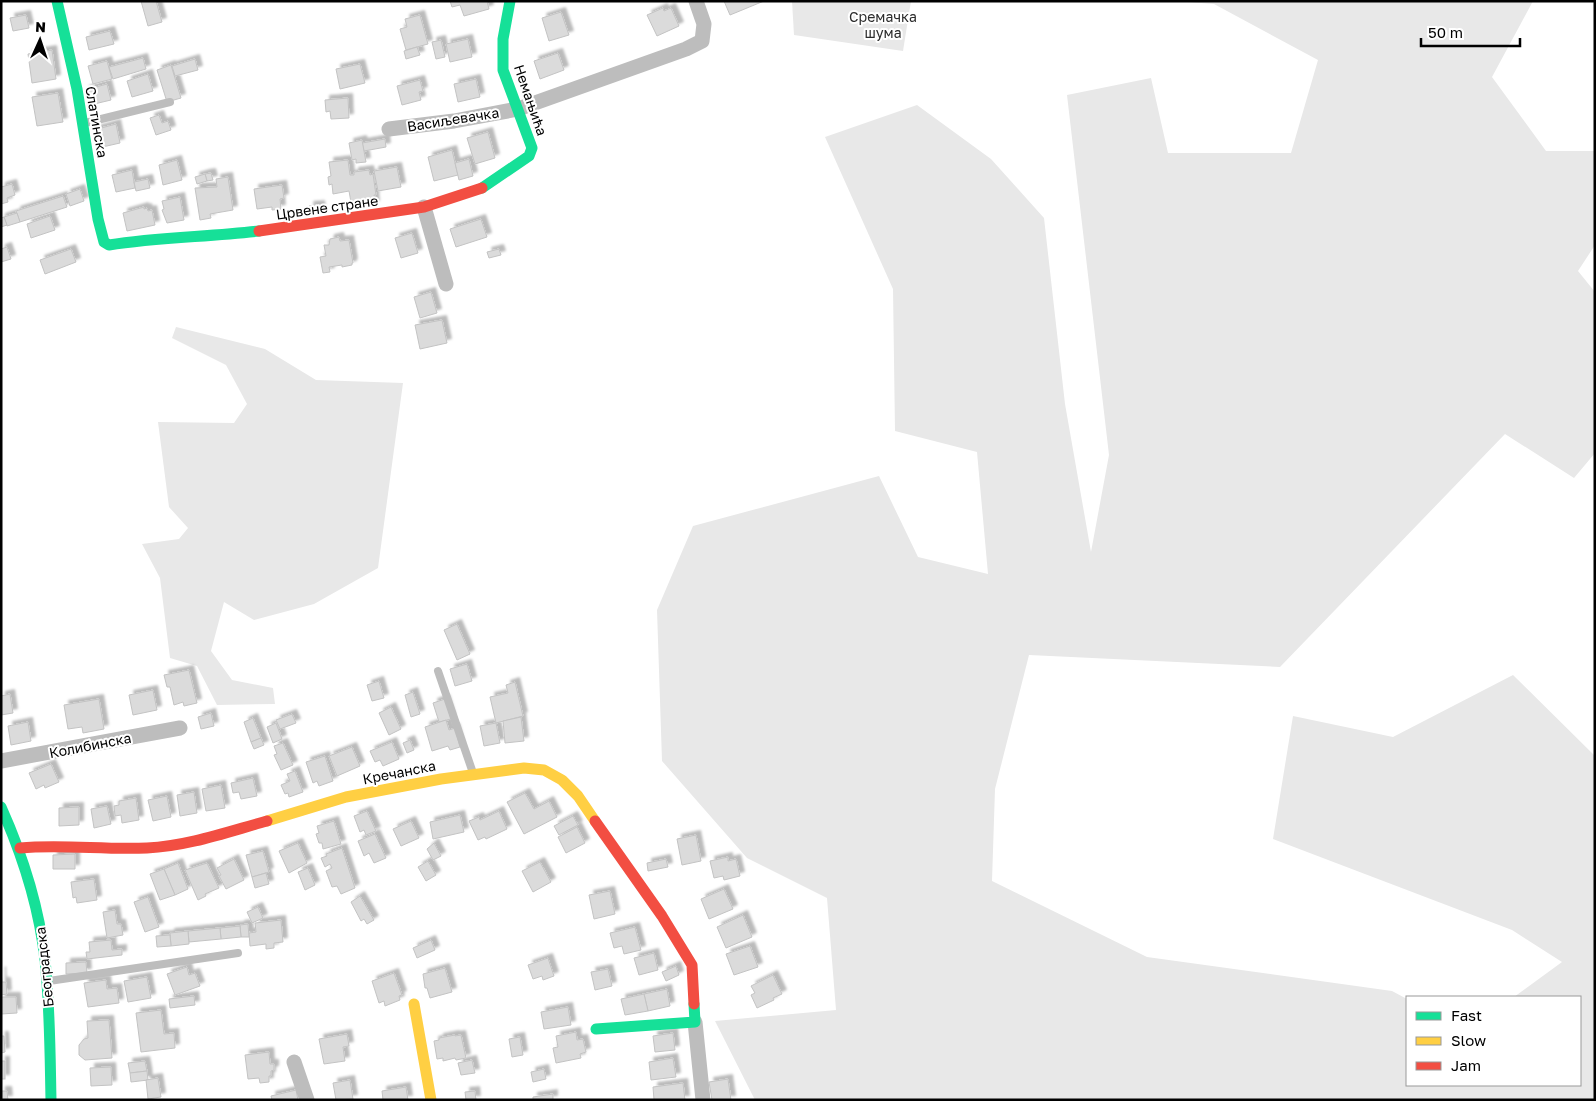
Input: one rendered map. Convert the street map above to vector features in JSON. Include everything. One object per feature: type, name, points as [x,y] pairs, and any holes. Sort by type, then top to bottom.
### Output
[{"type":"street","name":"Слатинска","points":[[57,1],[77,89],[98,218],[104,242],[108,245]]},
{"type":"street","name":"Немањића","points":[[510,1],[503,39],[503,70],[532,148]]},
{"type":"street","name":"Васиљевачка","points":[[388,128],[454,121],[518,109],[686,49],[702,41],[704,24],[696,1]]},
{"type":"street","name":"Црвене стране","points":[[108,245],[273,230],[424,207],[485,187],[529,156],[532,148]]},
{"type":"street","points":[[424,207],[446,284]]},
{"type":"street","name":"Колибинска","points":[[1,761],[180,728]]},
{"type":"street","name":"Кречанска","points":[[12,842],[41,846],[108,849],[149,848],[198,841],[346,797],[474,774],[524,768],[544,770],[562,780],[578,796],[625,861],[692,965],[695,1022]]},
{"type":"street","name":"Београдска","points":[[1,807],[12,842],[32,891],[41,929],[47,981],[51,1100]]},
{"type":"street","points":[[414,1004],[430,1100]]},
{"type":"street","points":[[596,1029],[695,1022],[702,1100]]},
{"type":"street","points":[[294,1062],[307,1100]]},
{"type":"lane","points":[[83,124],[170,102]]},
{"type":"lane","points":[[438,671],[474,774]]},
{"type":"lane","points":[[47,981],[238,953]]},
{"type":"green space","name":"Сремачка шума","points":[[792,1],[911,1],[903,51],[794,35]]},
{"type":"green space","points":[[1174,1],[1533,1],[1492,77],[1546,151],[1595,151],[1595,245],[1578,271],[1595,292],[1595,453],[1574,478],[1505,434],[1280,667],[1029,655],[995,789],[992,881],[1147,957],[1392,991],[1406,998],[1406,1086],[1581,1086],[1581,996],[1515,996],[1562,962],[1512,930],[1273,839],[1293,716],[1393,737],[1513,675],[1595,756],[1595,1100],[755,1100],[715,1021],[836,1010],[827,898],[747,858],[662,761],[657,610],[693,526],[879,476],[918,557],[988,574],[977,452],[895,431],[893,289],[825,137],[917,105],[991,159],[1044,218],[1065,404],[1091,552],[1109,455],[1067,95],[1151,78],[1168,153],[1291,153],[1318,60],[1214,4]]},
{"type":"green space","points":[[176,327],[265,349],[316,380],[403,383],[378,568],[314,604],[254,620],[224,602],[211,651],[232,680],[273,688],[275,704],[217,705],[197,666],[170,658],[160,578],[142,544],[179,539],[188,528],[169,507],[158,422],[234,423],[247,404],[226,365],[172,338]]},
{"type":"building","points":[[141,1],[156,1],[162,22],[148,26]]},
{"type":"building","points":[[450,1],[487,1],[489,9],[464,16],[460,5],[452,7]]},
{"type":"building","points":[[724,1],[764,1],[730,15]]},
{"type":"building","points":[[663,8],[664,11],[671,8],[679,26],[657,36],[647,15]]},
{"type":"building","points":[[561,12],[569,35],[549,41],[542,18]]},
{"type":"building","points":[[26,15],[29,28],[13,31],[10,18]]},
{"type":"building","points":[[420,15],[428,44],[406,50],[400,29],[407,27],[405,19]]},
{"type":"building","points":[[110,31],[114,44],[89,50],[86,37]]},
{"type":"building","points":[[468,39],[472,57],[450,62],[446,44]]},
{"type":"building","points":[[441,40],[445,57],[436,59],[432,42]]},
{"type":"building","points":[[417,47],[420,55],[406,59],[404,51]]},
{"type":"building","points":[[52,50],[56,79],[32,83],[28,54]]},
{"type":"building","points":[[558,53],[564,70],[540,79],[534,61]]},
{"type":"building","points":[[143,58],[146,69],[113,79],[109,67]]},
{"type":"building","points":[[195,59],[198,70],[175,76],[172,66]]},
{"type":"building","points":[[107,61],[112,79],[93,84],[88,66]]},
{"type":"building","points":[[360,64],[365,83],[340,89],[336,69]]},
{"type":"building","points":[[171,65],[181,98],[167,102],[157,70]]},
{"type":"building","points":[[148,74],[153,91],[132,97],[127,81]]},
{"type":"building","points":[[476,79],[480,97],[458,102],[454,84]]},
{"type":"building","points":[[420,80],[423,91],[419,92],[421,100],[402,105],[397,86]]},
{"type":"building","points":[[107,84],[111,100],[90,105],[85,90]]},
{"type":"building","points":[[58,93],[63,122],[37,126],[32,97]]},
{"type":"building","points":[[348,98],[349,118],[331,119],[330,111],[326,112],[325,100]]},
{"type":"building","points":[[159,115],[162,123],[168,121],[171,130],[156,135],[150,118]]},
{"type":"building","points":[[116,124],[120,143],[98,148],[94,130]]},
{"type":"building","points":[[488,132],[495,158],[475,164],[467,138]]},
{"type":"building","points":[[385,139],[386,147],[364,151],[362,143]]},
{"type":"building","points":[[362,140],[366,162],[356,163],[356,159],[352,160],[349,143]]},
{"type":"building","points":[[452,150],[458,175],[434,181],[428,157]]},
{"type":"building","points":[[469,159],[473,176],[459,180],[455,163]]},
{"type":"building","points":[[177,160],[182,180],[163,185],[159,165]]},
{"type":"building","points":[[348,160],[350,175],[354,175],[354,172],[369,170],[370,175],[373,174],[376,195],[374,195],[375,205],[352,208],[349,191],[333,194],[332,184],[329,185],[328,177],[331,176],[329,162]]},
{"type":"building","points":[[397,167],[401,187],[378,191],[374,171]]},
{"type":"building","points":[[132,170],[135,188],[116,192],[112,175]]},
{"type":"building","points":[[211,173],[213,180],[207,181],[205,174]]},
{"type":"building","points":[[205,174],[207,181],[197,184],[195,177]]},
{"type":"building","points":[[228,177],[233,210],[210,214],[211,218],[200,220],[195,188],[217,187],[216,179]]},
{"type":"building","points":[[148,179],[150,188],[136,191],[134,182]]},
{"type":"building","points":[[12,184],[15,195],[7,198],[8,202],[1,204],[1,187]]},
{"type":"building","points":[[282,185],[284,198],[280,199],[281,209],[272,210],[272,207],[257,209],[254,189]]},
{"type":"building","points":[[80,189],[84,201],[70,206],[66,194]]},
{"type":"building","points":[[63,196],[67,207],[20,222],[16,211]]},
{"type":"building","points":[[180,197],[184,220],[167,223],[162,210],[164,209],[162,201]]},
{"type":"building","points":[[320,205],[321,213],[310,215],[309,206]]},
{"type":"building","points":[[144,207],[148,211],[152,210],[155,225],[127,231],[123,213]]},
{"type":"building","points":[[17,213],[20,222],[7,226],[4,217]]},
{"type":"building","points":[[50,216],[55,230],[31,238],[27,224]]},
{"type":"building","points":[[4,217],[7,225],[1,227],[1,218]]},
{"type":"building","points":[[481,219],[487,237],[456,247],[450,229]]},
{"type":"building","points":[[412,233],[418,253],[401,258],[395,238]]},
{"type":"building","points":[[339,237],[340,241],[349,240],[353,263],[352,265],[342,267],[342,265],[329,267],[330,272],[323,273],[320,257],[326,256],[324,245],[329,245],[330,239]]},
{"type":"building","points":[[7,247],[11,259],[1,262],[1,249]]},
{"type":"building","points":[[71,249],[76,262],[45,274],[40,260]]},
{"type":"building","points":[[499,249],[501,255],[489,258],[487,252]]},
{"type":"building","points":[[431,292],[437,313],[420,318],[414,297]]},
{"type":"building","points":[[442,320],[447,343],[420,349],[415,325]]},
{"type":"building","points":[[457,624],[470,654],[457,660],[444,630]]},
{"type":"building","points":[[467,664],[472,681],[455,686],[450,669]]},
{"type":"building","points":[[189,670],[197,703],[184,706],[183,702],[174,705],[170,687],[167,687],[164,675]]},
{"type":"building","points":[[379,681],[384,698],[372,701],[367,685]]},
{"type":"building","points":[[515,682],[523,716],[496,723],[490,697],[508,693],[506,685]]},
{"type":"building","points":[[153,690],[157,710],[133,715],[129,695]]},
{"type":"building","points":[[413,692],[420,714],[411,717],[405,695]]},
{"type":"building","points":[[10,694],[13,713],[1,715],[1,696]]},
{"type":"building","points":[[99,699],[104,729],[83,733],[82,727],[68,729],[64,705]]},
{"type":"building","points":[[445,699],[451,719],[439,722],[433,703]]},
{"type":"building","points":[[391,707],[401,729],[389,735],[379,713]]},
{"type":"building","points":[[211,713],[214,726],[201,729],[198,717]]},
{"type":"building","points":[[292,714],[296,723],[280,729],[276,720]]},
{"type":"building","points":[[521,717],[524,741],[505,743],[503,721]]},
{"type":"building","points":[[253,718],[261,738],[251,742],[244,722]]},
{"type":"building","points":[[446,720],[449,730],[455,728],[460,747],[450,750],[448,746],[432,751],[425,727]]},
{"type":"building","points":[[28,722],[31,741],[11,745],[8,726]]},
{"type":"building","points":[[276,723],[282,739],[273,743],[267,727]]},
{"type":"building","points":[[496,723],[500,743],[484,746],[480,726]]},
{"type":"building","points":[[261,738],[264,745],[254,749],[251,742]]},
{"type":"building","points":[[410,740],[414,750],[407,753],[403,743]]},
{"type":"building","points":[[392,742],[399,759],[383,766],[380,760],[375,762],[370,751]]},
{"type":"building","points":[[283,743],[293,765],[281,770],[274,755],[277,754],[274,746]]},
{"type":"building","points":[[352,747],[360,766],[337,776],[329,756]]},
{"type":"building","points":[[325,756],[333,781],[319,786],[317,781],[313,783],[306,762]]},
{"type":"building","points":[[51,764],[59,782],[45,788],[44,785],[36,789],[29,773]]},
{"type":"building","points":[[295,771],[303,792],[289,797],[288,793],[285,794],[281,785],[290,781],[287,774]]},
{"type":"building","points":[[253,778],[257,796],[241,799],[239,792],[233,793],[231,783]]},
{"type":"building","points":[[221,785],[225,808],[206,811],[202,789]]},
{"type":"building","points":[[194,792],[197,813],[180,816],[177,795]]},
{"type":"building","points":[[525,793],[534,809],[549,801],[557,817],[524,834],[507,802]]},
{"type":"building","points":[[167,796],[171,817],[153,821],[148,800]]},
{"type":"building","points":[[136,798],[139,820],[122,823],[121,815],[115,816],[114,806],[119,805],[119,801]]},
{"type":"building","points":[[107,806],[111,824],[94,828],[91,809]]},
{"type":"building","points":[[79,807],[79,825],[59,826],[59,808]]},
{"type":"building","points":[[367,811],[376,831],[366,835],[364,830],[360,832],[354,816]]},
{"type":"building","points":[[499,811],[507,829],[486,839],[485,837],[478,840],[469,821],[479,817],[480,820]]},
{"type":"building","points":[[460,815],[464,832],[433,839],[430,822]]},
{"type":"building","points":[[573,816],[578,825],[559,835],[554,826]]},
{"type":"building","points":[[334,821],[341,844],[323,849],[322,843],[319,843],[316,834],[319,833],[317,826]]},
{"type":"building","points":[[411,821],[419,838],[401,846],[393,829]]},
{"type":"building","points":[[577,827],[585,843],[566,853],[558,837]]},
{"type":"building","points":[[375,834],[386,858],[374,863],[369,853],[364,856],[358,841]]},
{"type":"building","points":[[696,835],[701,861],[682,865],[677,839]]},
{"type":"building","points":[[298,843],[307,863],[289,873],[279,851]]},
{"type":"building","points":[[434,843],[441,856],[433,860],[427,849]]},
{"type":"building","points":[[342,848],[355,888],[341,894],[337,886],[332,887],[326,871],[332,868],[330,864],[325,867],[321,858]]},
{"type":"building","points":[[263,851],[269,872],[252,877],[246,855]]},
{"type":"building","points":[[75,854],[75,869],[53,869],[53,855]]},
{"type":"building","points":[[728,857],[728,861],[736,859],[740,876],[724,880],[723,876],[714,878],[710,861]]},
{"type":"building","points":[[234,859],[244,880],[226,889],[217,868]]},
{"type":"building","points":[[666,859],[668,867],[648,871],[647,863]]},
{"type":"building","points":[[428,861],[436,875],[426,881],[418,867]]},
{"type":"building","points":[[540,862],[551,882],[533,892],[522,871]]},
{"type":"building","points":[[178,863],[188,889],[175,895],[164,869]]},
{"type":"building","points":[[207,863],[219,888],[205,894],[206,896],[198,900],[185,870]]},
{"type":"building","points":[[308,868],[315,885],[305,890],[298,872]]},
{"type":"building","points":[[164,869],[175,895],[160,900],[150,874]]},
{"type":"building","points":[[266,873],[269,884],[255,888],[252,877]]},
{"type":"building","points":[[94,879],[97,900],[77,903],[76,897],[73,898],[71,882]]},
{"type":"building","points":[[724,889],[733,909],[709,919],[701,899]]},
{"type":"building","points":[[610,891],[615,914],[594,919],[589,895]]},
{"type":"building","points":[[360,896],[374,920],[367,924],[364,919],[361,921],[351,902]]},
{"type":"building","points":[[148,897],[159,927],[145,932],[134,902]]},
{"type":"building","points":[[258,907],[263,918],[252,923],[247,912]]},
{"type":"building","points":[[115,910],[117,924],[121,924],[123,935],[107,938],[103,912]]},
{"type":"building","points":[[743,915],[752,937],[726,948],[717,927]]},
{"type":"building","points":[[281,920],[283,942],[274,943],[274,948],[266,949],[266,944],[250,946],[249,933],[256,932],[255,923]]},
{"type":"building","points":[[248,924],[249,937],[241,937],[240,925]]},
{"type":"building","points":[[240,926],[241,937],[221,939],[220,928]]},
{"type":"building","points":[[635,927],[641,950],[624,954],[622,946],[614,948],[610,933]]},
{"type":"building","points":[[220,928],[221,939],[189,942],[188,931]]},
{"type":"building","points":[[188,931],[189,944],[171,946],[170,933]]},
{"type":"building","points":[[170,935],[171,946],[157,947],[156,936]]},
{"type":"building","points":[[111,940],[112,950],[122,949],[122,955],[87,959],[86,952],[90,952],[89,942]]},
{"type":"building","points":[[431,940],[435,950],[417,958],[413,948]]},
{"type":"building","points":[[750,946],[758,967],[734,975],[726,954]]},
{"type":"building","points":[[654,953],[658,970],[639,975],[634,958]]},
{"type":"building","points":[[548,958],[554,976],[543,980],[542,976],[533,979],[528,965]]},
{"type":"building","points":[[86,962],[87,973],[66,974],[66,963]]},
{"type":"building","points":[[676,966],[679,975],[666,981],[662,972]]},
{"type":"building","points":[[187,967],[189,975],[195,973],[200,986],[175,995],[167,974]]},
{"type":"building","points":[[445,968],[452,992],[430,998],[427,988],[425,988],[423,974]]},
{"type":"building","points":[[608,969],[612,986],[595,990],[591,972]]},
{"type":"building","points":[[1,971],[2,982],[6,982],[7,994],[1,995]]},
{"type":"building","points":[[394,973],[402,995],[399,996],[400,1000],[385,1006],[384,1001],[379,1003],[372,981]]},
{"type":"building","points":[[773,975],[782,994],[757,1008],[751,995],[755,993],[751,986]]},
{"type":"building","points":[[147,977],[151,998],[128,1002],[124,981]]},
{"type":"building","points":[[106,980],[107,989],[117,988],[119,1003],[88,1007],[84,983]]},
{"type":"building","points":[[667,989],[670,1006],[648,1011],[644,994]]},
{"type":"building","points":[[644,994],[648,1011],[625,1015],[621,999]]},
{"type":"building","points":[[194,996],[195,1005],[170,1008],[169,999]]},
{"type":"building","points":[[1,997],[16,997],[17,1013],[1,1014]]},
{"type":"building","points":[[568,1007],[571,1025],[544,1029],[541,1012]]},
{"type":"building","points":[[161,1010],[164,1034],[174,1033],[175,1048],[141,1052],[136,1013]]},
{"type":"building","points":[[109,1020],[112,1058],[85,1060],[79,1055],[79,1045],[84,1039],[88,1038],[87,1021]]},
{"type":"building","points":[[576,1032],[577,1040],[583,1039],[586,1052],[580,1054],[581,1058],[556,1063],[553,1048],[558,1047],[556,1036]]},
{"type":"building","points":[[673,1033],[675,1050],[655,1052],[653,1036]]},
{"type":"building","points":[[347,1034],[349,1046],[343,1047],[345,1061],[324,1064],[319,1039]]},
{"type":"building","points":[[461,1035],[466,1058],[443,1061],[443,1058],[437,1059],[434,1041],[439,1040],[439,1038]]},
{"type":"building","points":[[1,1036],[4,1036],[5,1052],[1,1053]]},
{"type":"building","points":[[520,1037],[523,1055],[512,1057],[509,1039]]},
{"type":"building","points":[[269,1052],[270,1064],[274,1064],[274,1070],[271,1071],[269,1082],[260,1083],[259,1078],[248,1079],[245,1055]]},
{"type":"building","points":[[673,1058],[676,1077],[651,1080],[649,1062]]},
{"type":"building","points":[[472,1060],[475,1073],[461,1075],[458,1063]]},
{"type":"building","points":[[1,1061],[5,1061],[5,1079],[1,1079]]},
{"type":"building","points":[[145,1061],[147,1071],[130,1073],[128,1063]]},
{"type":"building","points":[[111,1067],[112,1085],[91,1086],[90,1068]]},
{"type":"building","points":[[544,1069],[546,1079],[533,1082],[531,1072]]},
{"type":"building","points":[[147,1071],[148,1080],[131,1082],[130,1073]]},
{"type":"building","points":[[158,1078],[161,1097],[148,1099],[146,1080]]},
{"type":"building","points":[[728,1079],[731,1100],[712,1100],[709,1082]]},
{"type":"building","points":[[350,1080],[353,1099],[336,1100],[333,1083]]},
{"type":"building","points":[[683,1083],[685,1100],[654,1100],[653,1087]]},
{"type":"building","points":[[406,1087],[408,1100],[383,1100],[382,1091]]},
{"type":"building","points":[[296,1090],[298,1100],[272,1100],[271,1096]]},
{"type":"building","points":[[1,1091],[7,1091],[8,1100],[1,1100]]},
{"type":"building","points":[[475,1091],[476,1100],[466,1100],[465,1092]]},
{"type":"building","points":[[553,1094],[553,1100],[533,1100],[533,1097]]},
{"type":"traffic: fast","points":[[57,1],[77,89],[98,219],[104,242],[109,245],[146,240],[259,231]]},
{"type":"traffic: fast","points":[[482,188],[529,156],[532,148],[503,70],[503,39],[510,1]]},
{"type":"traffic: fast","points":[[1,807],[29,882],[39,920],[48,995],[51,1100]]},
{"type":"traffic: fast","points":[[596,1029],[695,1022],[694,1004]]},
{"type":"traffic: slow","points":[[267,821],[346,797],[441,779],[524,768],[544,770],[562,780],[578,796],[595,821]]},
{"type":"traffic: slow","points":[[414,1004],[431,1100]]},
{"type":"traffic: jam","points":[[259,231],[424,207],[482,188]]},
{"type":"traffic: jam","points":[[20,848],[162,847],[207,838],[267,821]]},
{"type":"traffic: jam","points":[[595,821],[662,916],[692,965],[694,1004]]}]
